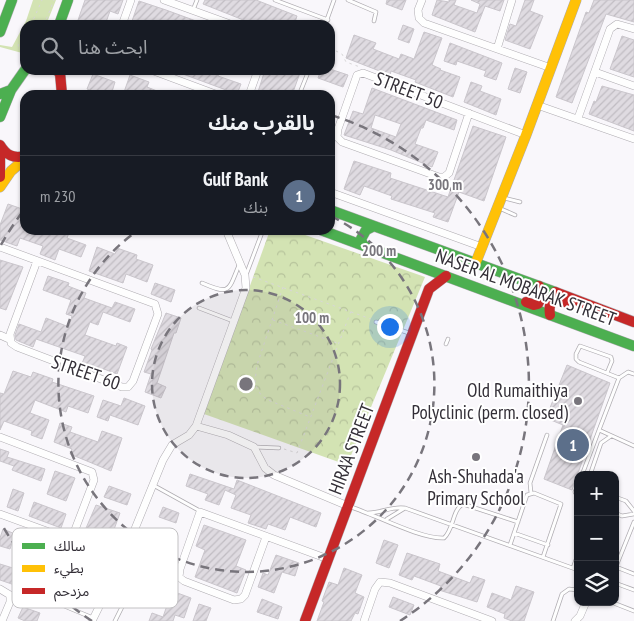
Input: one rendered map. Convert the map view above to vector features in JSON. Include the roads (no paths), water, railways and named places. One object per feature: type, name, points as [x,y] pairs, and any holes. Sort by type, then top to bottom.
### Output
[{"type":"street","points":[[0,32],[12,0]]},
{"type":"street","points":[[61,20],[68,0]]},
{"type":"street","points":[[124,20],[131,0]]},
{"type":"street","points":[[164,0],[219,20]]},
{"type":"street","points":[[422,0],[418,10],[419,18],[424,23],[551,68]]},
{"type":"street","points":[[497,49],[512,0]]},
{"type":"street","points":[[476,262],[576,0]]},
{"type":"street","points":[[578,118],[610,29],[618,24],[634,29]]},
{"type":"street","points":[[595,72],[634,86]]},
{"type":"street","name":"STREET 50","points":[[469,114],[449,173],[444,177],[439,177],[342,142],[337,137],[338,129],[357,75],[360,73],[526,135]]},
{"type":"street","points":[[0,115],[11,90],[22,75]]},
{"type":"street","points":[[59,75],[63,90]]},
{"type":"street","points":[[164,75],[204,90]]},
{"type":"street","points":[[251,90],[256,75]]},
{"type":"street","points":[[0,94],[11,90]]},
{"type":"street","points":[[537,105],[634,139]]},
{"type":"street","points":[[0,145],[8,156],[20,157]]},
{"type":"street","points":[[0,152],[0,177]]},
{"type":"street","points":[[0,187],[20,162]]},
{"type":"street","points":[[335,194],[482,247]]},
{"type":"street","name":"NASER AL MOBARAK STREET","points":[[335,212],[476,262],[634,322]]},
{"type":"street","points":[[363,245],[361,239],[366,230],[374,226]]},
{"type":"street","points":[[135,528],[152,485],[172,445],[189,435],[196,426],[246,288],[246,275],[228,235]]},
{"type":"street","name":"NASER AL MOBARAK STREET","points":[[334,235],[633,346]]},
{"type":"street","name":"STREET 60","points":[[0,247],[155,304],[158,314],[133,381],[128,387],[122,387],[17,347],[9,339]]},
{"type":"street","points":[[0,335],[9,339],[38,261]]},
{"type":"street","points":[[423,268],[428,276],[429,289]]},
{"type":"street","points":[[429,289],[435,282],[446,276]]},
{"type":"street","points":[[513,301],[538,304],[542,295],[539,286]]},
{"type":"street","name":"HIRA'A STREET","points":[[305,621],[429,289]]},
{"type":"street","points":[[550,315],[550,302],[555,299],[587,310],[600,309]]},
{"type":"street","points":[[196,426],[228,435],[254,447],[266,468],[274,475],[348,506]]},
{"type":"street","points":[[0,437],[92,472],[94,480],[76,528]]},
{"type":"street","points":[[266,537],[245,595],[241,599],[234,600],[184,581],[179,577],[180,569],[200,512],[328,559]]},
{"type":"street","points":[[0,514],[38,528]]},
{"type":"street","points":[[364,621],[375,589],[380,582],[390,583],[492,621]]},
{"type":"street","points":[[0,589],[10,595],[10,602],[2,621]]},
{"type":"street","points":[[575,621],[580,616],[584,606]]},
{"type":"street","points":[[93,620],[98,608]]},
{"type":"lane","points":[[192,10],[197,0]]},
{"type":"lane","points":[[275,0],[328,20],[334,0]]},
{"type":"lane","points":[[348,0],[376,12],[374,21]]},
{"type":"lane","points":[[302,90],[307,75]]},
{"type":"lane","points":[[500,202],[520,202]]},
{"type":"lane","points":[[500,202],[515,215]]},
{"type":"lane","points":[[246,275],[261,235]]},
{"type":"lane","points":[[202,284],[220,290],[228,288],[240,262]]},
{"type":"lane","points":[[199,308],[234,321]]},
{"type":"lane","points":[[376,322],[412,334]]},
{"type":"lane","points":[[446,344],[448,339]]},
{"type":"lane","points":[[607,373],[612,361],[611,357],[580,346],[576,354],[576,359],[579,362],[619,378]]},
{"type":"lane","points":[[584,471],[619,378],[628,372],[634,374]]},
{"type":"lane","points":[[599,430],[634,446]]},
{"type":"lane","points":[[531,493],[530,484],[547,435]]},
{"type":"lane","points":[[591,471],[600,443],[611,436]]},
{"type":"lane","points":[[254,447],[279,448]]},
{"type":"lane","points":[[152,485],[200,512]]},
{"type":"lane","points":[[510,545],[527,495],[531,493]]},
{"type":"lane","points":[[531,493],[561,504],[544,557]]},
{"type":"lane","points":[[619,498],[626,501],[634,513],[622,516],[619,515]]},
{"type":"lane","points":[[348,506],[425,535],[438,538],[444,538],[448,534],[458,507],[463,504],[518,522]]},
{"type":"lane","points":[[368,512],[382,512],[391,507],[405,508],[573,568],[576,561]]},
{"type":"lane","points":[[386,520],[405,508]]},
{"type":"lane","points":[[619,561],[634,522]]},
{"type":"lane","points":[[514,533],[548,545]]},
{"type":"lane","points":[[619,569],[634,574]]},
{"type":"lane","points":[[619,585],[634,590]]},
{"type":"lane","points":[[553,621],[564,592],[569,589],[574,590]]},
{"type":"lane","points":[[619,605],[634,611]]},
{"type":"lane","points":[[67,608],[93,620]]},
{"type":"lane","points":[[115,621],[122,608]]},
{"type":"place","name":"Old Rumaithiya Polyclinic (perm. closed)","points":[[578,401]]},
{"type":"place","name":"Gulf Bank","points":[[573,445]]},
{"type":"place","name":"Ash-Shuhada'a Primary School","points":[[476,457]]}]
